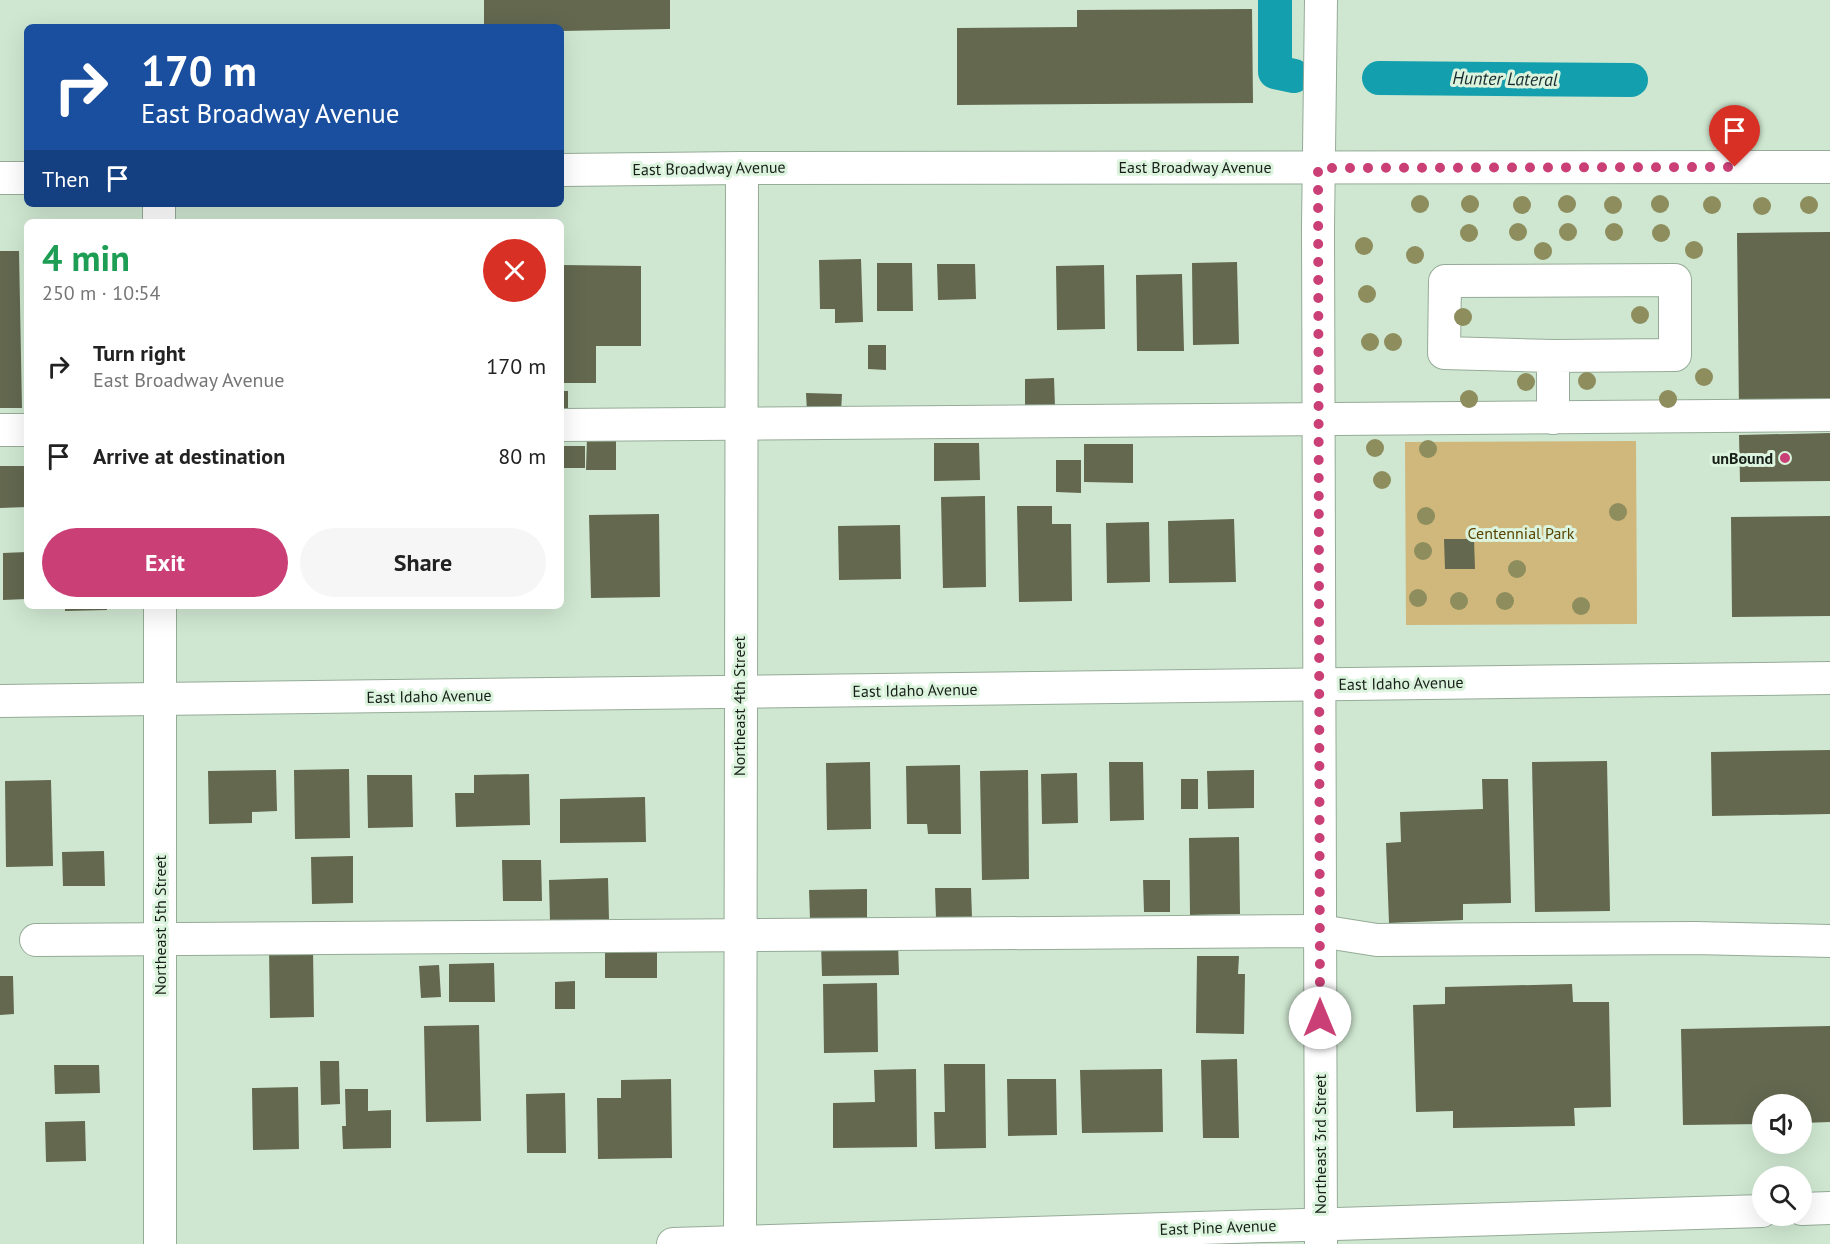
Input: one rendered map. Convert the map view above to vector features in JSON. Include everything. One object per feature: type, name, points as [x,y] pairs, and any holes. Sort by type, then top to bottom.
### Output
[{"type":"street","name":"Northeast 3rd Street","points":[[1320,1234],[1318,168],[1321,0]]},
{"type":"street","name":"East Broadway Avenue","points":[[564,170],[1830,166]]},
{"type":"street","name":"Northeast 4th Street","points":[[740,1243],[742,168]]},
{"type":"street","points":[[0,178],[24,178]]},
{"type":"street","points":[[1675,280],[1675,355],[1553,356],[1444,353],[1445,281],[1675,280]]},
{"type":"street","points":[[1553,356],[1553,418]]},
{"type":"street","points":[[564,425],[1830,415]]},
{"type":"street","points":[[0,430],[24,430]]},
{"type":"street","name":"Northeast 5th Street","points":[[160,609],[160,1244]]},
{"type":"street","name":"East Idaho Avenue","points":[[0,702],[1830,678]]},
{"type":"street","points":[[36,940],[1320,930],[1377,940],[1695,938],[1830,941]]},
{"type":"street","points":[[1812,1209],[1830,1209]]},
{"type":"street","name":"East Pine Avenue","points":[[673,1244],[1320,1234],[1752,1212]]},
{"type":"green space","name":"Centennial Park","points":[[1636,441],[1637,624],[1406,625],[1405,442]]},
{"type":"building","points":[[484,0],[670,0],[670,29],[564,31],[564,24],[484,24]]},
{"type":"building","points":[[1252,9],[1253,103],[957,105],[957,28],[1077,27],[1077,10]]},
{"type":"building","points":[[1830,232],[1830,408],[1739,409],[1737,233]]},
{"type":"building","points":[[0,251],[19,251],[22,408],[0,408]]},
{"type":"building","points":[[861,259],[863,322],[835,323],[835,309],[820,309],[819,260]]},
{"type":"building","points":[[1237,262],[1239,344],[1193,345],[1192,263]]},
{"type":"building","points":[[877,263],[912,263],[913,311],[877,311]]},
{"type":"building","points":[[937,264],[975,264],[976,299],[938,300]]},
{"type":"building","points":[[564,265],[641,266],[641,346],[596,346],[596,383],[564,383]]},
{"type":"building","points":[[1104,265],[1105,329],[1057,330],[1056,266]]},
{"type":"building","points":[[1182,274],[1184,351],[1137,351],[1136,275]]},
{"type":"building","points":[[868,345],[886,345],[886,370],[868,369]]},
{"type":"building","points":[[1054,378],[1055,407],[1025,407],[1025,379]]},
{"type":"building","points":[[564,391],[568,391],[568,413],[564,413]]},
{"type":"building","points":[[806,393],[842,394],[841,412],[807,412]]},
{"type":"building","name":"unBound","points":[[1830,433],[1830,481],[1740,482],[1739,435]]},
{"type":"building","points":[[587,437],[616,438],[616,470],[586,470]]},
{"type":"building","points":[[934,443],[979,443],[980,480],[934,481]]},
{"type":"building","points":[[1084,444],[1133,444],[1133,483],[1084,482]]},
{"type":"building","points":[[564,446],[585,446],[585,468],[564,468]]},
{"type":"building","points":[[1056,460],[1081,460],[1081,493],[1056,492]]},
{"type":"building","points":[[0,466],[24,466],[24,507],[0,508]]},
{"type":"building","points":[[985,496],[986,587],[943,588],[941,497]]},
{"type":"building","points":[[1017,506],[1052,506],[1052,524],[1071,524],[1072,601],[1019,602]]},
{"type":"building","points":[[659,514],[660,597],[591,598],[589,515]]},
{"type":"building","points":[[1830,516],[1830,616],[1732,617],[1731,517]]},
{"type":"building","points":[[1234,519],[1236,582],[1169,583],[1168,521]]},
{"type":"building","points":[[1149,522],[1150,582],[1107,583],[1106,523]]},
{"type":"building","points":[[900,525],[901,579],[839,580],[838,526]]},
{"type":"building","points":[[1444,539],[1474,539],[1475,569],[1445,569]]},
{"type":"building","points":[[24,552],[24,599],[3,600],[3,553]]},
{"type":"building","points":[[65,609],[107,609],[107,610],[65,611]]},
{"type":"building","points":[[1830,750],[1830,814],[1712,816],[1711,752]]},
{"type":"building","points":[[1607,761],[1610,911],[1535,912],[1532,762]]},
{"type":"building","points":[[870,762],[871,829],[827,830],[826,763]]},
{"type":"building","points":[[1109,762],[1143,762],[1144,820],[1110,821]]},
{"type":"building","points":[[960,765],[961,834],[928,834],[927,824],[907,824],[906,766]]},
{"type":"building","points":[[349,769],[350,838],[295,839],[294,770]]},
{"type":"building","points":[[276,770],[277,811],[252,812],[252,823],[209,824],[208,771]]},
{"type":"building","points":[[1028,770],[1029,879],[982,880],[980,771]]},
{"type":"building","points":[[1254,770],[1254,808],[1208,809],[1207,771]]},
{"type":"building","points":[[1077,773],[1078,823],[1042,824],[1041,774]]},
{"type":"building","points":[[529,774],[530,825],[456,827],[455,793],[474,793],[474,775]]},
{"type":"building","points":[[367,775],[412,775],[413,827],[368,828]]},
{"type":"building","points":[[1181,779],[1198,779],[1198,809],[1181,809]]},
{"type":"building","points":[[1482,779],[1508,779],[1511,903],[1463,904],[1463,920],[1389,923],[1386,843],[1401,842],[1400,812],[1483,809]]},
{"type":"building","points":[[51,780],[53,866],[6,867],[5,781]]},
{"type":"building","points":[[645,797],[646,842],[560,843],[560,799]]},
{"type":"building","points":[[1239,837],[1240,914],[1190,915],[1189,838]]},
{"type":"building","points":[[104,851],[105,886],[63,886],[62,852]]},
{"type":"building","points":[[353,856],[353,903],[312,904],[311,857]]},
{"type":"building","points":[[502,860],[541,860],[542,901],[503,901]]},
{"type":"building","points":[[608,878],[609,920],[550,921],[549,880]]},
{"type":"building","points":[[1143,880],[1170,880],[1170,912],[1144,912]]},
{"type":"building","points":[[935,888],[971,888],[972,918],[936,918]]},
{"type":"building","points":[[867,889],[867,918],[810,919],[809,890]]},
{"type":"building","points":[[898,943],[899,975],[822,976],[821,944]]},
{"type":"building","points":[[269,948],[313,948],[314,1017],[270,1018]]},
{"type":"building","points":[[605,952],[657,952],[657,978],[605,978]]},
{"type":"building","points":[[1197,956],[1239,956],[1238,974],[1245,974],[1244,1034],[1196,1033]]},
{"type":"building","points":[[494,963],[495,1002],[449,1002],[449,964]]},
{"type":"building","points":[[439,965],[441,997],[421,998],[419,966]]},
{"type":"building","points":[[0,976],[13,976],[14,1014],[0,1015]]},
{"type":"building","points":[[575,981],[575,1009],[555,1009],[555,982]]},
{"type":"building","points":[[877,983],[878,1052],[824,1053],[823,984]]},
{"type":"building","points":[[1572,984],[1573,1002],[1609,1002],[1611,1107],[1574,1108],[1575,1126],[1453,1128],[1453,1111],[1416,1112],[1413,1005],[1445,1004],[1445,987]]},
{"type":"building","points":[[479,1025],[481,1121],[426,1122],[424,1026]]},
{"type":"building","points":[[1830,1026],[1830,1122],[1812,1123],[1812,1094],[1752,1094],[1752,1124],[1683,1125],[1681,1029]]},
{"type":"building","points":[[1237,1059],[1239,1138],[1203,1138],[1201,1060]]},
{"type":"building","points":[[320,1061],[339,1061],[340,1104],[321,1105]]},
{"type":"building","points":[[944,1064],[985,1064],[986,1148],[935,1149],[934,1112],[945,1112]]},
{"type":"building","points":[[54,1065],[99,1065],[100,1093],[55,1094]]},
{"type":"building","points":[[916,1069],[917,1147],[833,1148],[833,1103],[875,1102],[874,1070]]},
{"type":"building","points":[[1162,1069],[1163,1132],[1082,1133],[1080,1070]]},
{"type":"building","points":[[671,1079],[672,1158],[598,1159],[597,1098],[621,1098],[621,1080]]},
{"type":"building","points":[[1007,1079],[1056,1079],[1057,1135],[1008,1136]]},
{"type":"building","points":[[298,1087],[299,1149],[253,1150],[252,1088]]},
{"type":"building","points":[[345,1089],[368,1089],[368,1111],[391,1110],[391,1148],[343,1149],[342,1126],[346,1126]]},
{"type":"building","points":[[565,1093],[566,1153],[527,1153],[526,1094]]},
{"type":"building","points":[[85,1121],[86,1161],[46,1162],[45,1122]]},
{"type":"waterway","name":"Hunter Lateral","points":[[1275,0],[1275,72],[1294,76]]},
{"type":"waterway","name":"Hunter Lateral","points":[[1379,78],[1631,80]]},
{"type":"place","name":"unBound","points":[[1785,458]]},
{"type":"route","points":[[1320,1018],[1318,168],[1735,167]]}]
